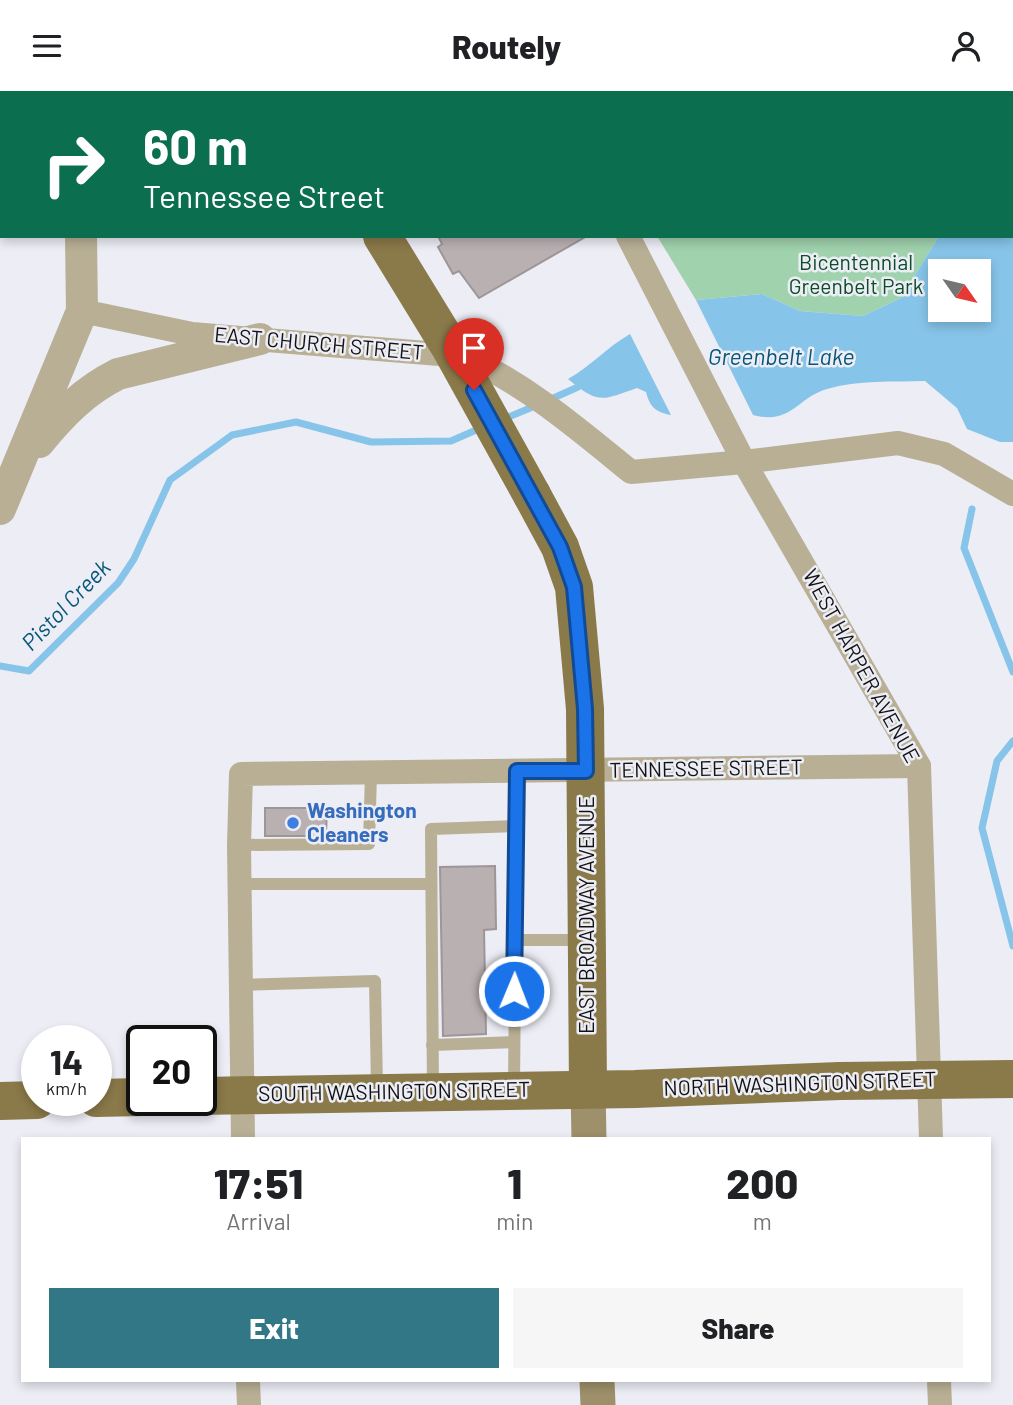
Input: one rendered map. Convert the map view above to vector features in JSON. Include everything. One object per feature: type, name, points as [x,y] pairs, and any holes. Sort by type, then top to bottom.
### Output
[{"type":"main road","name":"EAST BROADWAY AVENUE","points":[[383,238],[450,347],[532,495],[560,547],[574,587],[585,709],[589,1137]]},
{"type":"main road","name":"NORTH WASHINGTON STREET","points":[[587,1089],[1013,1079]]},
{"type":"main road","name":"SOUTH WASHINGTON STREET","points":[[217,1096],[587,1089]]},
{"type":"main road","points":[[0,1101],[21,1100]]},
{"type":"main road","points":[[597,1382],[598,1405]]},
{"type":"street","points":[[0,509],[82,311],[81,238]]},
{"type":"street","name":"WEST HARPER AVENUE","points":[[629,238],[744,462],[919,766],[931,1137]]},
{"type":"street","name":"EAST CHURCH STREET","points":[[82,311],[192,334],[464,356],[503,374],[552,408],[631,472],[744,462],[898,443],[944,454],[1013,494]]},
{"type":"street","points":[[18,468],[66,409],[97,384],[142,367],[260,339]]},
{"type":"street","name":"TENNESSEE STREET","points":[[239,845],[241,774],[919,766]]},
{"type":"street","points":[[239,845],[243,1137]]},
{"type":"street","points":[[248,1382],[249,1405]]},
{"type":"street","points":[[939,1382],[940,1405]]},
{"type":"lane","points":[[514,1090],[517,771]]},
{"type":"lane","points":[[239,845],[369,844],[371,773]]},
{"type":"lane","points":[[433,1092],[431,829],[516,826]]},
{"type":"lane","points":[[239,884],[431,884]]},
{"type":"lane","points":[[515,940],[587,940]]},
{"type":"lane","points":[[241,985],[375,981],[377,1092]]},
{"type":"lane","points":[[432,1045],[514,1042]]},
{"type":"green space","name":"Bicentennial Greenbelt Park","points":[[658,238],[938,238],[901,298],[863,316],[800,311],[762,294],[696,300]]},
{"type":"water","name":"Greenbelt Lake","points":[[938,238],[1013,238],[1013,442],[1000,442],[967,429],[957,408],[925,381],[839,386],[817,393],[785,414],[766,417],[753,415],[696,300],[762,294],[800,311],[863,316],[901,298]]},
{"type":"water","points":[[630,334],[671,415],[654,408],[646,392],[637,388],[600,398],[587,393],[568,379]]},
{"type":"building","points":[[439,238],[584,238],[479,298],[459,271],[453,274],[438,247],[442,244]]},
{"type":"building","points":[[265,808],[327,808],[326,836],[265,836]]},
{"type":"building","points":[[495,866],[496,929],[484,930],[486,1034],[443,1036],[440,867]]},
{"type":"waterway","name":"Pistol Creek","points":[[549,400],[578,387]]},
{"type":"waterway","name":"Pistol Creek","points":[[504,419],[535,406]]},
{"type":"waterway","name":"Pistol Creek","points":[[0,666],[29,671],[118,583],[134,559],[170,480],[232,435],[296,422],[371,442],[451,441],[483,427]]},
{"type":"waterway","points":[[972,509],[964,548],[1013,672]]},
{"type":"waterway","points":[[1013,741],[997,761],[982,828],[1013,946]]},
{"type":"place","name":"Washington Cleaners","points":[[293,823]]},
{"type":"route","points":[[474,390],[560,547],[574,587],[585,709],[586,771],[517,771],[514,991]]}]
